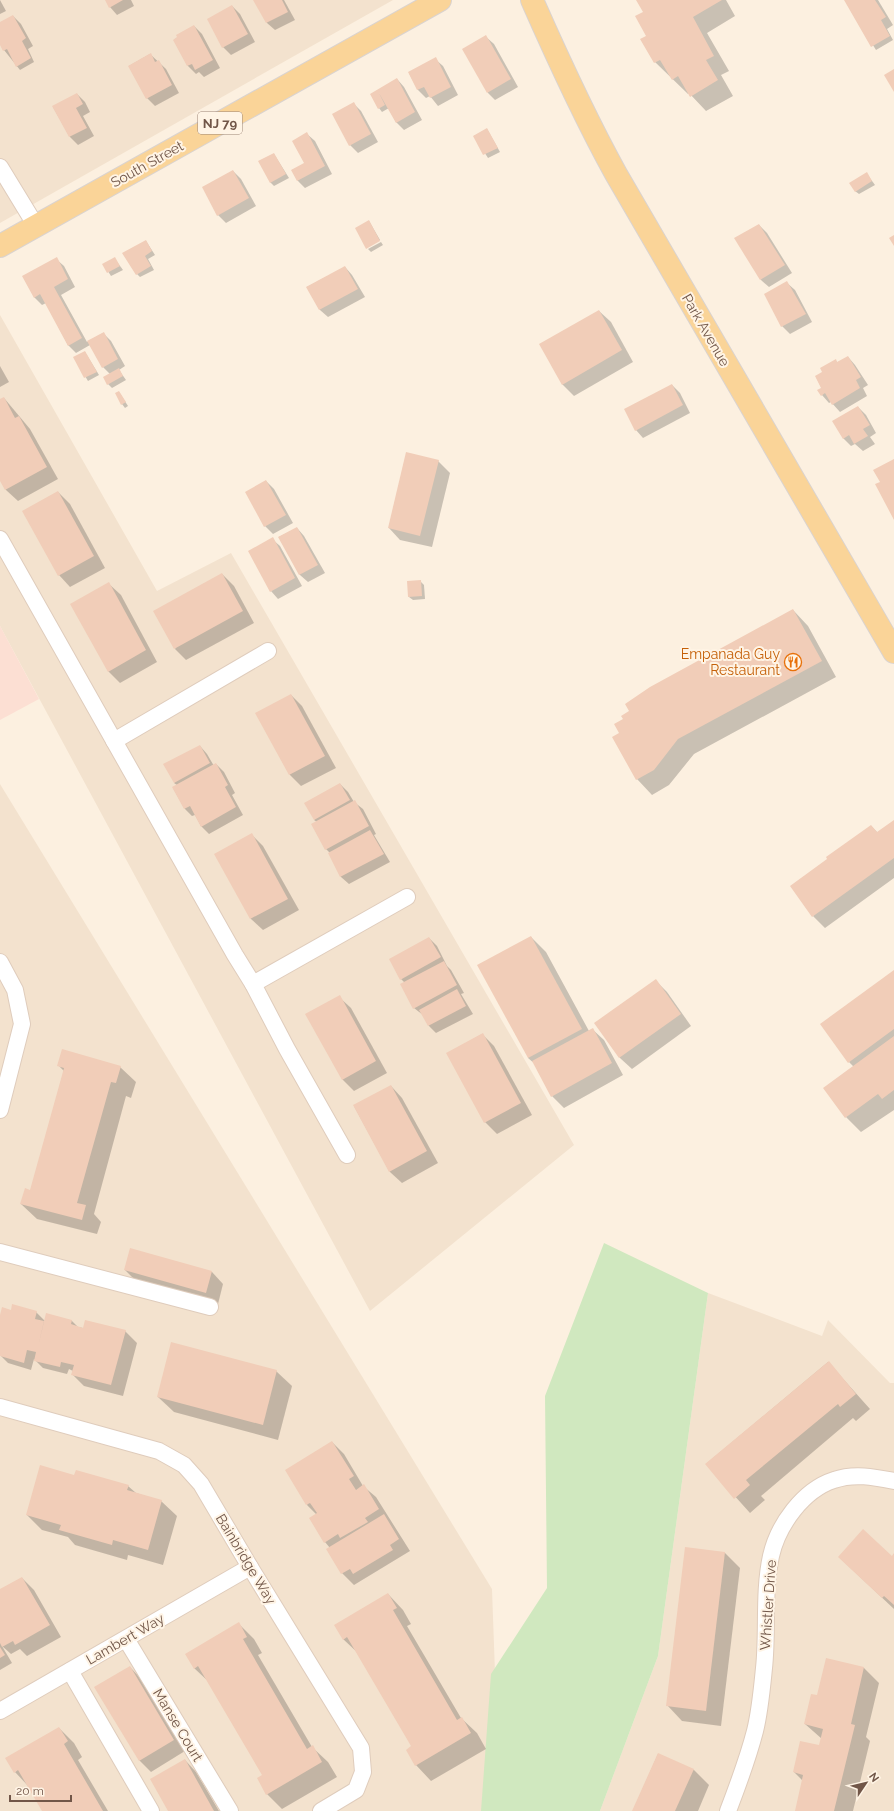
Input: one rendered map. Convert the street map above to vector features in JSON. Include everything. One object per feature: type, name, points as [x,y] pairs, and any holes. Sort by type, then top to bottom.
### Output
[{"type":"main road","name":"South Street","points":[[0,246],[440,0]]},
{"type":"main road","name":"Park Avenue","points":[[532,0],[556,57],[593,132],[619,180],[894,652]]},
{"type":"street","points":[[0,167],[36,226]]},
{"type":"street","points":[[0,539],[231,948],[253,984],[287,1049],[347,1155]]},
{"type":"street","points":[[114,741],[268,651]]},
{"type":"street","points":[[253,984],[407,897]]},
{"type":"street","points":[[0,962],[15,990],[22,1024],[0,1110]]},
{"type":"street","points":[[0,1252],[210,1307]]},
{"type":"street","name":"Bainbridge Way","points":[[0,1407],[159,1451],[184,1465],[201,1484],[361,1748],[363,1772],[356,1790],[321,1811]]},
{"type":"street","name":"Whistler Drive","points":[[728,1811],[743,1771],[755,1729],[764,1667],[770,1562],[775,1545],[786,1521],[802,1501],[834,1480],[857,1476],[872,1476],[894,1481]]},
{"type":"street","name":"Lambert Way","points":[[0,1711],[250,1567]]},
{"type":"street","name":"Manse Court","points":[[126,1638],[230,1811]]},
{"type":"street","points":[[70,1671],[152,1811]]},
{"type":"shaded area","points":[[0,0],[393,0],[0,223]]},
{"type":"shaded area","points":[[0,315],[157,591],[231,553],[574,1145],[370,1311],[0,626]]},
{"type":"shaded area","points":[[0,626],[39,699],[0,720]]},
{"type":"shaded area","points":[[0,784],[492,1589],[500,1811],[0,1811]]},
{"type":"shaded area","points":[[708,1293],[822,1336],[828,1320],[890,1383],[894,1383],[894,1811],[600,1811],[658,1656]]},
{"type":"green space","points":[[604,1243],[708,1293],[658,1656],[600,1811],[481,1811],[491,1674],[547,1588],[545,1396]]},
{"type":"building","points":[[105,0],[123,0],[109,8]]},
{"type":"building","points":[[253,0],[282,0],[288,12],[266,23]]},
{"type":"building","points":[[636,0],[722,0],[693,17],[714,56],[706,60],[718,80],[690,97],[678,76],[672,80],[660,60],[654,63],[640,39],[646,36],[635,16],[643,12]]},
{"type":"building","points":[[844,0],[875,0],[886,17],[881,20],[890,36],[871,47]]},
{"type":"building","points":[[232,5],[248,34],[222,48],[207,19]]},
{"type":"building","points":[[13,15],[26,38],[22,41],[31,58],[16,67],[7,49],[3,51],[0,45],[0,22]]},
{"type":"building","points":[[194,25],[213,60],[195,70],[192,64],[187,66],[173,40],[177,37],[176,35]]},
{"type":"building","points":[[486,35],[511,79],[487,93],[462,49]]},
{"type":"building","points":[[151,53],[155,62],[159,60],[172,85],[146,99],[128,66]]},
{"type":"building","points":[[436,57],[451,87],[430,98],[424,87],[417,90],[408,72]]},
{"type":"building","points":[[894,69],[894,92],[884,75]]},
{"type":"building","points":[[397,78],[415,112],[396,123],[379,93],[385,105],[378,109],[370,94]]},
{"type":"building","points":[[77,93],[83,104],[76,108],[87,128],[69,137],[52,106]]},
{"type":"building","points":[[354,102],[371,134],[349,146],[332,114]]},
{"type":"building","points":[[487,128],[498,148],[483,155],[473,136]]},
{"type":"building","points":[[307,132],[325,166],[297,181],[291,170],[304,163],[292,141]]},
{"type":"building","points":[[274,153],[286,174],[270,183],[258,161]]},
{"type":"building","points":[[233,170],[249,198],[217,216],[202,187]]},
{"type":"building","points":[[867,172],[872,181],[855,192],[849,183]]},
{"type":"building","points":[[369,220],[380,241],[366,249],[355,228]]},
{"type":"building","points":[[759,224],[785,265],[760,280],[734,238]]},
{"type":"building","points":[[894,235],[894,246],[889,238]]},
{"type":"building","points":[[146,240],[152,251],[145,256],[151,266],[136,275],[122,253]]},
{"type":"building","points":[[57,257],[68,279],[54,287],[82,338],[68,346],[40,294],[34,298],[22,276]]},
{"type":"building","points":[[115,257],[120,266],[107,273],[102,264]]},
{"type":"building","points":[[345,266],[358,289],[319,310],[306,287]]},
{"type":"building","points":[[787,281],[806,314],[781,327],[764,294]]},
{"type":"building","points":[[599,310],[622,350],[562,385],[539,344]]},
{"type":"building","points":[[104,332],[118,359],[102,368],[87,341]]},
{"type":"building","points":[[85,351],[97,372],[84,378],[73,357]]},
{"type":"building","points":[[848,356],[861,377],[856,380],[860,388],[832,405],[825,393],[821,396],[817,390],[821,388],[815,376],[822,372],[820,368],[836,359],[837,362]]},
{"type":"building","points":[[119,368],[123,376],[107,385],[103,377]]},
{"type":"building","points":[[672,384],[683,405],[635,431],[624,409]]},
{"type":"building","points":[[119,391],[126,402],[121,405],[115,393]]},
{"type":"building","points":[[4,397],[15,418],[19,416],[47,467],[5,490],[0,481],[0,399]]},
{"type":"building","points":[[858,406],[870,425],[863,429],[868,436],[854,444],[849,435],[843,439],[832,421]]},
{"type":"building","points":[[406,452],[439,460],[420,536],[388,528]]},
{"type":"building","points":[[894,459],[894,520],[875,484],[880,482],[873,470]]},
{"type":"building","points":[[266,480],[286,515],[264,527],[245,492]]},
{"type":"building","points":[[58,491],[94,556],[58,576],[22,511]]},
{"type":"building","points":[[297,527],[318,565],[299,575],[278,537]]},
{"type":"building","points":[[273,537],[295,578],[270,592],[248,551]]},
{"type":"building","points":[[222,573],[243,611],[174,649],[153,611]]},
{"type":"building","points":[[421,580],[422,596],[408,597],[407,581]]},
{"type":"building","points":[[109,582],[146,650],[108,672],[70,604]]},
{"type":"building","points":[[793,609],[822,661],[678,739],[654,770],[636,780],[612,737],[619,733],[614,724],[623,719],[621,716],[629,711],[625,704],[650,687]]},
{"type":"building","points":[[291,694],[325,756],[289,775],[255,713]]},
{"type":"building","points":[[200,745],[210,763],[174,783],[163,764]]},
{"type":"building","points":[[216,763],[228,785],[225,787],[236,807],[201,827],[190,806],[184,809],[172,787]]},
{"type":"building","points":[[340,783],[350,800],[314,820],[304,803]]},
{"type":"building","points":[[355,800],[369,826],[325,850],[311,824]]},
{"type":"building","points":[[894,820],[894,858],[812,917],[790,886],[827,859],[826,857],[871,825],[877,832]]},
{"type":"building","points":[[370,830],[384,854],[340,877],[328,853]]},
{"type":"building","points":[[252,833],[288,899],[250,919],[214,854]]},
{"type":"building","points":[[531,936],[582,1029],[528,1058],[477,965]]},
{"type":"building","points":[[429,937],[441,957],[400,980],[389,959]]},
{"type":"building","points":[[444,961],[457,985],[413,1009],[400,984]]},
{"type":"building","points":[[894,970],[894,1029],[848,1063],[820,1024]]},
{"type":"building","points":[[656,979],[681,1014],[619,1058],[594,1023]]},
{"type":"building","points":[[457,989],[466,1006],[428,1026],[419,1010]]},
{"type":"building","points":[[340,995],[376,1061],[342,1080],[305,1014]]},
{"type":"building","points":[[593,1028],[612,1063],[551,1097],[532,1061]]},
{"type":"building","points":[[483,1033],[521,1103],[484,1123],[446,1053]]},
{"type":"building","points":[[894,1036],[894,1090],[882,1099],[878,1094],[845,1118],[823,1088]]},
{"type":"building","points":[[62,1049],[121,1066],[116,1083],[111,1082],[77,1203],[86,1205],[82,1220],[20,1204],[25,1188],[30,1190],[64,1068],[57,1066]]},
{"type":"building","points":[[391,1085],[427,1151],[389,1172],[353,1105]]},
{"type":"building","points":[[130,1248],[212,1271],[206,1293],[124,1270]]},
{"type":"building","points":[[12,1304],[37,1311],[35,1319],[44,1321],[38,1347],[46,1313],[72,1320],[71,1324],[83,1328],[85,1320],[126,1330],[111,1385],[71,1375],[74,1365],[61,1362],[60,1367],[34,1361],[36,1352],[27,1350],[24,1363],[0,1356],[0,1315],[2,1307],[11,1310]]},
{"type":"building","points":[[171,1342],[277,1370],[263,1425],[157,1397]]},
{"type":"building","points":[[829,1361],[856,1394],[840,1407],[838,1404],[746,1480],[750,1485],[734,1499],[705,1464]]},
{"type":"building","points":[[332,1441],[354,1476],[349,1479],[356,1490],[364,1484],[379,1509],[365,1518],[368,1522],[340,1538],[338,1534],[324,1543],[309,1518],[317,1513],[310,1503],[306,1505],[285,1470]]},
{"type":"building","points":[[40,1465],[74,1475],[76,1470],[129,1485],[127,1490],[162,1500],[148,1550],[113,1540],[112,1545],[59,1530],[61,1525],[26,1515]]},
{"type":"building","points":[[384,1514],[399,1539],[390,1545],[393,1550],[353,1574],[350,1569],[341,1574],[326,1549]]},
{"type":"building","points":[[863,1529],[892,1556],[894,1553],[894,1605],[884,1596],[882,1598],[838,1557]]},
{"type":"building","points":[[685,1547],[725,1552],[706,1711],[666,1706]]},
{"type":"building","points":[[22,1577],[50,1625],[15,1645],[13,1641],[2,1647],[0,1643],[0,1589]]},
{"type":"building","points":[[388,1593],[397,1608],[393,1610],[457,1720],[462,1717],[471,1733],[415,1766],[406,1750],[411,1746],[347,1637],[343,1640],[334,1625]]},
{"type":"building","points":[[239,1622],[247,1637],[243,1639],[307,1749],[313,1745],[322,1762],[266,1795],[257,1778],[262,1775],[198,1666],[194,1669],[185,1654]]},
{"type":"building","points":[[0,1647],[5,1655],[0,1658]]},
{"type":"building","points":[[826,1658],[864,1667],[851,1724],[855,1725],[834,1811],[795,1811],[803,1775],[793,1772],[800,1741],[819,1745],[823,1729],[804,1724],[811,1694],[817,1695]]},
{"type":"building","points":[[130,1666],[174,1740],[139,1761],[94,1687]]},
{"type":"building","points":[[59,1727],[68,1741],[64,1744],[103,1811],[42,1811],[18,1770],[14,1773],[5,1758]]},
{"type":"building","points":[[658,1753],[694,1769],[675,1811],[632,1811]]},
{"type":"building","points":[[185,1759],[214,1811],[168,1811],[150,1779]]},
{"type":"place","name":"Empanada Guy Restaurant","points":[[793,662]]}]
